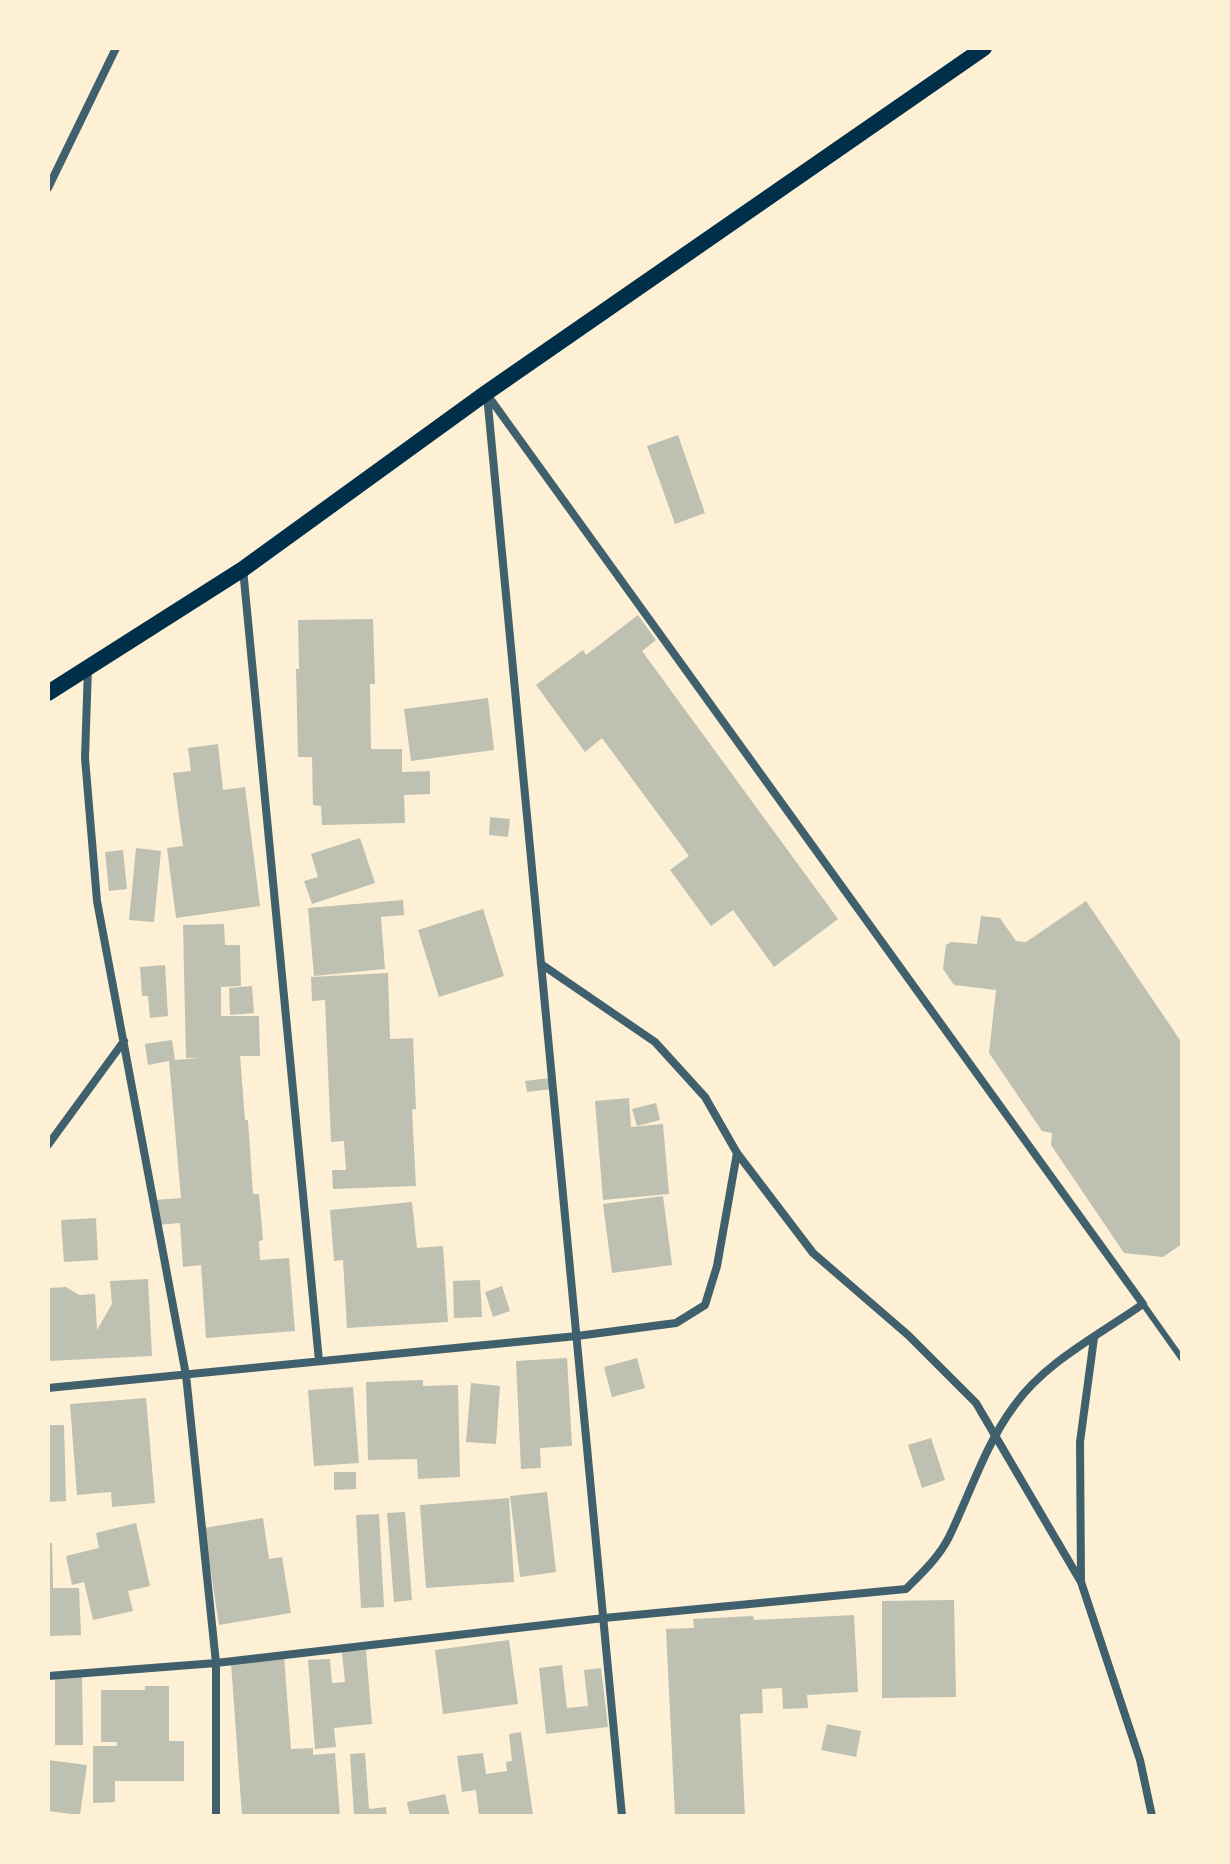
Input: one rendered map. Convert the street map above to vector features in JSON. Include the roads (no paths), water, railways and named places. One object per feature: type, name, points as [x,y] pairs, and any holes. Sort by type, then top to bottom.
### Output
[{"type":"main road","points":[[48,693],[243,569],[486,393],[984,48]]},
{"type":"street","points":[[48,188],[116,48]]},
{"type":"street","points":[[486,393],[622,1816]]},
{"type":"street","points":[[48,1676],[216,1663],[604,1618],[906,1589],[928,1567],[948,1539],[962,1504],[1014,1405],[1048,1369],[1143,1304],[486,393]]},
{"type":"street","points":[[243,569],[319,1361]]},
{"type":"street","points":[[88,667],[85,758],[97,901],[186,1375],[216,1663],[216,1816]]},
{"type":"street","points":[[541,964],[655,1042],[705,1097],[737,1153],[813,1253],[927,1354],[976,1403],[1081,1582],[1140,1760],[1152,1816]]},
{"type":"street","points":[[48,1145],[124,1041]]},
{"type":"street","points":[[48,1388],[577,1336],[676,1323],[705,1305],[717,1266],[737,1153]]},
{"type":"street","points":[[1081,1582],[1080,1442],[1094,1338]]},
{"type":"lane","points":[[1143,1304],[1182,1359]]}]
